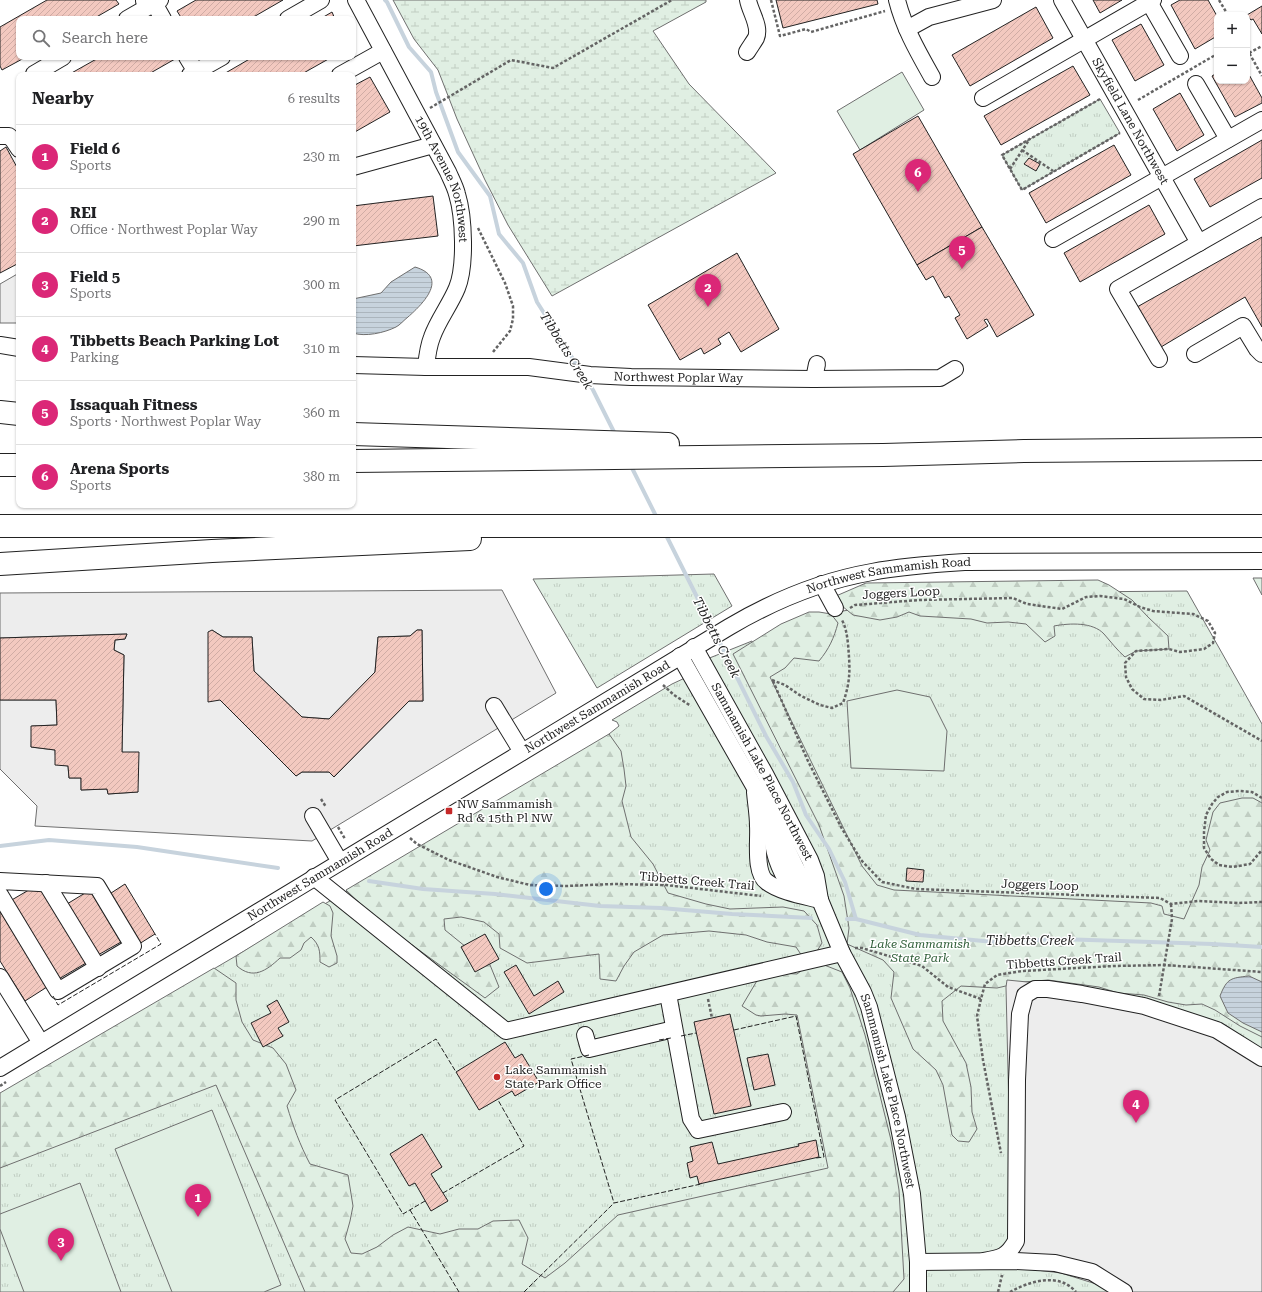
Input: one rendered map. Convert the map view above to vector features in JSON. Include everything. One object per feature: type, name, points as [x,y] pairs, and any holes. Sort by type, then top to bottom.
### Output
[{"type":"highway","points":[[0,412],[16,414]]},
{"type":"highway","points":[[356,434],[612,450]]},
{"type":"highway","points":[[356,461],[612,450],[883,455],[1024,451],[1262,449]]},
{"type":"highway","points":[[0,465],[16,465]]},
{"type":"highway","points":[[0,526],[1262,526]]},
{"type":"highway","points":[[0,564],[212,551],[435,542],[651,526]]},
{"type":"highway","points":[[0,553],[212,551]]},
{"type":"street","points":[[293,16],[321,0]]},
{"type":"street","name":"19th Avenue Northwest","points":[[356,0],[433,144],[457,193],[463,226],[463,247],[458,286],[432,338],[428,351],[426,367]]},
{"type":"street","points":[[747,52],[756,37],[758,28],[748,0]]},
{"type":"street","points":[[906,29],[929,17],[993,0]]},
{"type":"street","name":"Skyfield Lane Northwest","points":[[1062,0],[1200,243]]},
{"type":"street","points":[[131,16],[151,1],[162,16]]},
{"type":"street","points":[[983,98],[1151,1],[1180,56]]},
{"type":"street","points":[[894,5],[932,77]]},
{"type":"street","points":[[345,72],[383,51]]},
{"type":"street","points":[[37,72],[58,60]]},
{"type":"street","points":[[188,60],[194,72]]},
{"type":"street","points":[[198,72],[217,60]]},
{"type":"street","points":[[1196,84],[1228,139]]},
{"type":"street","points":[[1053,239],[1262,120]]},
{"type":"street","points":[[0,136],[9,136],[16,144]]},
{"type":"street","points":[[356,166],[433,144]]},
{"type":"street","points":[[1159,359],[1145,327],[1118,289],[1262,207]]},
{"type":"street","points":[[1195,354],[1243,326],[1257,349],[1262,354]]},
{"type":"street","points":[[0,346],[16,348]]},
{"type":"street","name":"Northwest Poplar Way","points":[[356,365],[528,367],[590,375],[815,371],[940,378],[955,369]]},
{"type":"street","name":"Northwest Sammamish Road","points":[[0,1068],[729,626],[775,603],[822,584],[888,569],[966,562],[1262,561]]},
{"type":"street","points":[[822,584],[839,611]]},
{"type":"street","name":"Sammamish Lake Place Northwest","points":[[700,644],[810,860],[816,876],[820,900]]},
{"type":"street","name":"Sammamish Lake Place Northwest","points":[[680,656],[771,816],[803,881],[820,900],[846,951],[863,992],[898,1117],[912,1194],[918,1262],[918,1292]]},
{"type":"street","points":[[494,706],[522,752]]},
{"type":"street","points":[[754,785],[758,826],[758,862],[760,874],[766,882],[774,886],[820,900]]},
{"type":"street","points":[[313,816],[340,862]]},
{"type":"street","points":[[771,816],[772,842],[776,860],[782,875],[793,892]]},
{"type":"street","points":[[314,877],[506,1031],[846,951]]},
{"type":"street","points":[[0,881],[97,886],[133,946],[58,992],[0,895]]},
{"type":"street","points":[[46,884],[98,968]]},
{"type":"street","points":[[0,978],[41,1043]]},
{"type":"street","points":[[984,1261],[1000,1258],[1006,1255],[1016,1241],[1017,1080],[1020,1014],[1025,995],[1036,989],[1048,989],[1144,1006],[1217,1030],[1262,1058]]},
{"type":"street","points":[[668,994],[691,1119],[698,1130],[783,1112]]},
{"type":"street","points":[[580,1014],[591,1034],[589,1049],[674,1029]]},
{"type":"street","points":[[1016,1241],[1025,1253],[1035,1262]]},
{"type":"street","points":[[918,1262],[1011,1261],[1055,1263],[1092,1272],[1124,1292]]},
{"type":"path","points":[[426,103],[429,108],[511,60],[553,68],[672,0]]},
{"type":"path","points":[[771,0],[780,36],[806,29],[811,32],[894,5]]},
{"type":"path","points":[[1219,0],[1226,12]]},
{"type":"path","points":[[1250,52],[1262,46]]},
{"type":"path","points":[[1250,55],[1262,76]]},
{"type":"path","points":[[1138,100],[1214,56]]},
{"type":"path","points":[[1100,99],[1002,155],[1022,190],[1120,133]]},
{"type":"path","points":[[1010,169],[1029,139]]},
{"type":"path","points":[[1022,150],[1053,172]]},
{"type":"path","points":[[476,224],[505,283],[513,306],[513,319],[510,331],[493,352],[491,367]]},
{"type":"path","name":"Joggers Loop","points":[[1262,741],[1184,696],[1161,700],[1144,699],[1132,689],[1126,677],[1125,663],[1136,651],[1169,649],[1180,652],[1204,649],[1213,643],[1215,633],[1208,621],[1193,614],[1153,611],[1140,607],[1124,599],[1100,596],[1086,597],[1062,609],[1027,604],[1013,598],[919,600],[855,605],[839,611],[846,627],[850,670],[847,692],[843,703],[832,708],[820,705],[801,696],[785,685],[772,680],[807,759],[842,827],[861,860],[882,882],[916,889],[1160,898],[1171,904],[1198,901],[1239,903],[1262,902]]},
{"type":"path","points":[[663,685],[674,695],[693,708]]},
{"type":"path","points":[[1262,798],[1252,792],[1240,791],[1227,792],[1218,797],[1212,804],[1206,816],[1204,832],[1204,848],[1211,859],[1219,865],[1233,867],[1250,864],[1262,850]]},
{"type":"path","name":"Tibbetts Creek Trail","points":[[410,838],[417,844],[449,860],[496,877],[530,884],[566,886],[614,884],[666,885],[768,897]]},
{"type":"path","points":[[1156,1010],[1172,919],[1171,904]]},
{"type":"path","points":[[846,951],[862,948],[922,966],[948,987],[981,999]]},
{"type":"path","name":"Tibbetts Creek Trail","points":[[1001,1156],[983,1060],[977,1016],[985,984],[996,975],[1022,971],[1164,965],[1262,972]]},
{"type":"path","points":[[705,985],[712,1018]]},
{"type":"path","points":[[998,1292],[1011,1261]]},
{"type":"path","points":[[1010,1292],[1025,1285],[1046,1280],[1059,1281],[1076,1292]]},
{"type":"green space","points":[[393,0],[706,0],[706,2],[653,31],[689,84],[776,173],[552,296],[508,225],[485,180],[457,119],[438,70],[414,39]]},
{"type":"green space","points":[[902,72],[924,110],[860,150],[837,111]]},
{"type":"green space","points":[[1100,99],[1120,133],[1022,190],[1002,155]]},
{"type":"green space","points":[[714,574],[732,606],[597,688],[533,579]]},
{"type":"green space","points":[[1253,578],[1262,578],[1262,595]]},
{"type":"green space","points":[[1098,580],[1109,585],[1132,600],[1168,636],[1169,649],[1136,651],[1125,657],[1099,630],[1088,625],[1081,624],[1054,626],[1055,636],[1045,642],[1026,624],[1008,622],[987,623],[971,619],[920,616],[909,612],[897,617],[880,620],[853,615],[842,606],[836,596],[866,583]]},
{"type":"green space","name":"Lake Sammamish State Park","points":[[1187,591],[1262,724],[1262,1292],[0,1292],[0,1102],[217,967],[610,737],[609,734],[619,726],[617,722],[612,720],[672,684],[687,677],[688,669],[702,661],[752,641],[757,650],[837,612],[952,593]]},
{"type":"green space","points":[[809,612],[831,614],[838,623],[833,638],[823,657],[819,661],[794,658],[785,668],[770,677],[862,866],[877,885],[894,890],[1151,903],[1162,906],[1164,914],[1184,919],[1199,885],[1202,867],[1210,850],[1206,840],[1213,812],[1220,803],[1242,798],[1253,798],[1262,803],[1262,1037],[1202,1004],[1186,1005],[1168,1002],[1144,995],[1118,993],[1099,987],[1048,980],[1023,982],[997,988],[961,986],[942,1001],[943,1021],[966,1063],[971,1087],[972,1112],[977,1129],[969,1142],[958,1141],[952,1135],[943,1085],[936,1070],[913,1049],[891,998],[894,972],[883,960],[847,944],[849,928],[844,896],[819,825],[733,654],[781,624]]},
{"type":"green space","points":[[897,690],[930,697],[947,731],[944,771],[851,768],[847,701]]},
{"type":"green space","points":[[609,734],[621,751],[626,786],[622,801],[631,837],[653,864],[668,893],[730,909],[783,907],[804,911],[817,925],[822,943],[817,951],[802,956],[796,947],[767,942],[746,935],[709,931],[663,935],[634,952],[616,981],[600,979],[599,954],[527,963],[500,948],[499,934],[484,922],[461,917],[444,919],[445,930],[466,947],[488,960],[499,987],[485,998],[375,918],[346,890]]},
{"type":"green space","points":[[323,902],[330,906],[333,913],[331,936],[337,956],[337,963],[329,967],[320,962],[319,949],[311,937],[304,943],[301,950],[290,958],[280,958],[270,967],[259,972],[248,972],[237,966],[236,956]]},
{"type":"green space","points":[[814,961],[842,972],[850,988],[865,1035],[891,1140],[899,1190],[904,1279],[893,1292],[305,1292],[216,1085],[0,1168],[0,1093],[214,968],[236,983],[236,1000],[242,1022],[253,1040],[273,1048],[286,1064],[296,1090],[287,1106],[297,1135],[310,1164],[348,1175],[353,1206],[345,1239],[351,1253],[362,1254],[377,1247],[393,1235],[408,1227],[440,1234],[459,1229],[478,1229],[493,1221],[519,1220],[528,1238],[522,1264],[545,1278],[565,1263],[618,1215],[828,1168],[797,1015],[785,1014],[761,1016],[756,1015],[742,1006],[758,979],[777,973],[797,974]]},
{"type":"green space","points":[[212,1110],[281,1285],[264,1292],[172,1292],[115,1149]]},
{"type":"green space","points":[[80,1183],[121,1292],[24,1292],[0,1229],[0,1214]]},
{"type":"shaded area","points":[[415,267],[425,271],[430,277],[432,284],[421,305],[396,327],[380,333],[363,335],[356,334],[356,298],[381,293],[391,282]]},
{"type":"shaded area","points":[[16,275],[16,323],[0,323],[0,284]]},
{"type":"shaded area","points":[[502,590],[556,693],[312,841],[35,826],[37,806],[0,769],[0,700],[56,700],[57,725],[32,726],[31,747],[55,750],[56,764],[68,766],[69,778],[81,778],[81,790],[107,789],[108,794],[138,792],[122,752],[124,655],[114,650],[115,640],[125,639],[127,634],[0,638],[0,593]],"holes":[[[212,630],[223,637],[252,637],[254,671],[302,717],[329,719],[375,672],[378,637],[410,636],[417,630],[422,630],[423,701],[409,701],[334,777],[329,772],[302,772],[296,776],[220,700]]]},
{"type":"shaded area","points":[[1249,976],[1262,982],[1262,1032],[1243,1023],[1228,1013],[1220,996],[1230,980],[1238,977]]},
{"type":"shaded area","points":[[1007,980],[1078,987],[1124,994],[1178,1010],[1262,1050],[1262,1292],[1114,1292],[1109,1288],[1061,1273],[1020,1268],[1011,1250]]},
{"type":"building","points":[[47,0],[116,0],[119,4],[98,16],[19,16]]},
{"type":"building","points":[[196,0],[283,0],[255,16],[180,16],[177,11]]},
{"type":"building","points":[[776,0],[877,0],[878,4],[783,28]]},
{"type":"building","points":[[1093,0],[1122,0],[1100,13]]},
{"type":"building","points":[[1180,0],[1208,0],[1215,12],[1214,38],[1195,49],[1171,5]]},
{"type":"building","points":[[1262,6],[1262,34],[1253,19],[1250,19],[1250,13]]},
{"type":"building","points":[[1036,7],[1053,38],[970,86],[952,55]]},
{"type":"building","points":[[332,12],[334,16],[325,16]]},
{"type":"building","points":[[16,18],[16,60],[20,60],[2,70],[0,66],[0,27]]},
{"type":"building","points":[[1141,24],[1164,65],[1135,81],[1112,40]]},
{"type":"building","points":[[95,60],[173,60],[152,72],[73,72]]},
{"type":"building","points":[[248,60],[327,60],[305,72],[227,72]]},
{"type":"building","points":[[1073,66],[1090,95],[1001,145],[984,116]]},
{"type":"building","points":[[1250,76],[1262,98],[1262,103],[1235,117],[1216,84],[1250,84]]},
{"type":"building","points":[[370,77],[390,112],[356,131],[356,84]]},
{"type":"building","points":[[1180,93],[1204,135],[1177,151],[1153,109]]},
{"type":"building","points":[[918,116],[982,227],[917,265],[853,154]]},
{"type":"building","points":[[1262,140],[1262,178],[1210,207],[1194,179]]},
{"type":"building","points":[[1114,145],[1131,175],[1046,223],[1029,193]]},
{"type":"building","points":[[6,147],[16,165],[16,265],[0,273],[0,151]]},
{"type":"building","points":[[1029,158],[1040,164],[1036,171],[1024,164]]},
{"type":"building","points":[[433,196],[438,236],[356,246],[356,206]]},
{"type":"building","points":[[1149,205],[1165,234],[1080,282],[1064,253]]},
{"type":"building","points":[[982,227],[1034,315],[997,337],[987,319],[984,320],[988,326],[967,339],[955,318],[960,315],[949,296],[945,298],[933,276],[926,280],[917,265]]},
{"type":"building","points":[[1262,237],[1262,327],[1245,297],[1161,347],[1137,307]]},
{"type":"building","points":[[737,253],[779,329],[741,352],[729,332],[718,339],[721,344],[704,354],[701,348],[680,360],[648,305]]},
{"type":"building","points":[[212,630],[223,637],[252,637],[254,671],[302,717],[329,719],[375,672],[378,637],[410,636],[417,630],[422,630],[423,701],[409,701],[334,777],[329,772],[302,772],[296,776],[220,700],[208,702],[208,632]]},
{"type":"building","points":[[127,634],[125,639],[115,640],[114,650],[124,655],[122,752],[139,752],[138,792],[108,794],[107,789],[81,790],[81,778],[69,778],[68,766],[55,765],[55,750],[31,747],[31,726],[57,725],[56,700],[0,700],[0,638]]},
{"type":"building","points":[[907,868],[924,870],[923,882],[906,881]]},
{"type":"building","points":[[39,884],[86,963],[57,980],[10,901]]},
{"type":"building","points":[[125,884],[155,934],[139,944],[108,895]]},
{"type":"building","points":[[90,890],[121,942],[98,955],[67,904]]},
{"type":"building","points":[[0,911],[47,987],[25,1001],[0,961]]},
{"type":"building","points":[[485,934],[499,959],[475,972],[461,947]]},
{"type":"building","points":[[516,965],[534,996],[558,981],[564,992],[529,1014],[504,972]]},
{"type":"building","points":[[277,1000],[289,1022],[278,1028],[283,1036],[263,1047],[251,1023],[271,1013],[267,1006]]},
{"type":"building","points":[[730,1014],[751,1106],[714,1114],[694,1022]]},
{"type":"building","name":"Lake Sammamish State Park Office","points":[[505,1042],[515,1058],[522,1054],[539,1082],[515,1096],[512,1091],[479,1110],[456,1072]]},
{"type":"building","points":[[768,1054],[775,1085],[754,1090],[747,1058]]},
{"type":"building","points":[[422,1134],[442,1167],[431,1174],[448,1201],[431,1211],[415,1183],[409,1186],[390,1154]]},
{"type":"building","points":[[816,1140],[819,1157],[699,1184],[697,1176],[690,1178],[687,1163],[693,1161],[690,1147],[712,1142],[718,1164],[799,1146],[798,1144]]},
{"type":"waterway","name":"Tibbetts Creek","points":[[385,0],[409,47],[431,72],[436,92],[458,152],[490,196],[499,234],[523,263],[537,302],[580,370]]},
{"type":"waterway","name":"Tibbetts Creek","points":[[586,379],[616,436]]},
{"type":"waterway","name":"Tibbetts Creek","points":[[631,466],[657,518]]},
{"type":"waterway","name":"Tibbetts Creek","points":[[665,533],[714,631]]},
{"type":"waterway","name":"Tibbetts Creek","points":[[718,639],[766,736],[793,782],[806,815],[829,849],[845,882],[856,919],[920,935],[994,942],[1059,939],[1262,947]]},
{"type":"waterway","points":[[0,846],[49,840],[137,847],[278,868]]},
{"type":"waterway","points":[[369,881],[423,889],[495,894],[600,906],[661,908],[732,914],[811,918]]},
{"type":"waterway","points":[[847,919],[856,919]]},
{"type":"fence","points":[[53,996],[58,1005],[161,944],[155,934]]},
{"type":"fence","points":[[734,1030],[796,1016],[824,1157],[816,1158]]},
{"type":"fence","points":[[681,1036],[696,1033]]},
{"type":"fence","points":[[659,1040],[671,1038]]},
{"type":"fence","points":[[425,1201],[403,1214],[335,1100],[436,1039],[456,1072]]},
{"type":"fence","points":[[589,1055],[571,1059],[614,1203],[701,1184]]},
{"type":"fence","points":[[443,1193],[524,1146],[498,1100]]},
{"type":"fence","points":[[524,1292],[614,1203]]},
{"type":"fence","points":[[410,1210],[459,1292]]},
{"type":"place","name":"Arena Sports","points":[[918,192]]},
{"type":"place","name":"Issaquah Fitness","points":[[962,269]]},
{"type":"place","name":"REI","points":[[708,307]]},
{"type":"place","name":"NW Sammamish Rd & 15th Pl NW","points":[[449,811]]},
{"type":"place","name":"Lake Sammamish State Park Office","points":[[497,1077]]},
{"type":"place","name":"Tibbetts Beach Parking Lot","points":[[1136,1123]]},
{"type":"place","name":"Field 6","points":[[198,1217]]},
{"type":"place","name":"Field 5","points":[[61,1261]]}]
